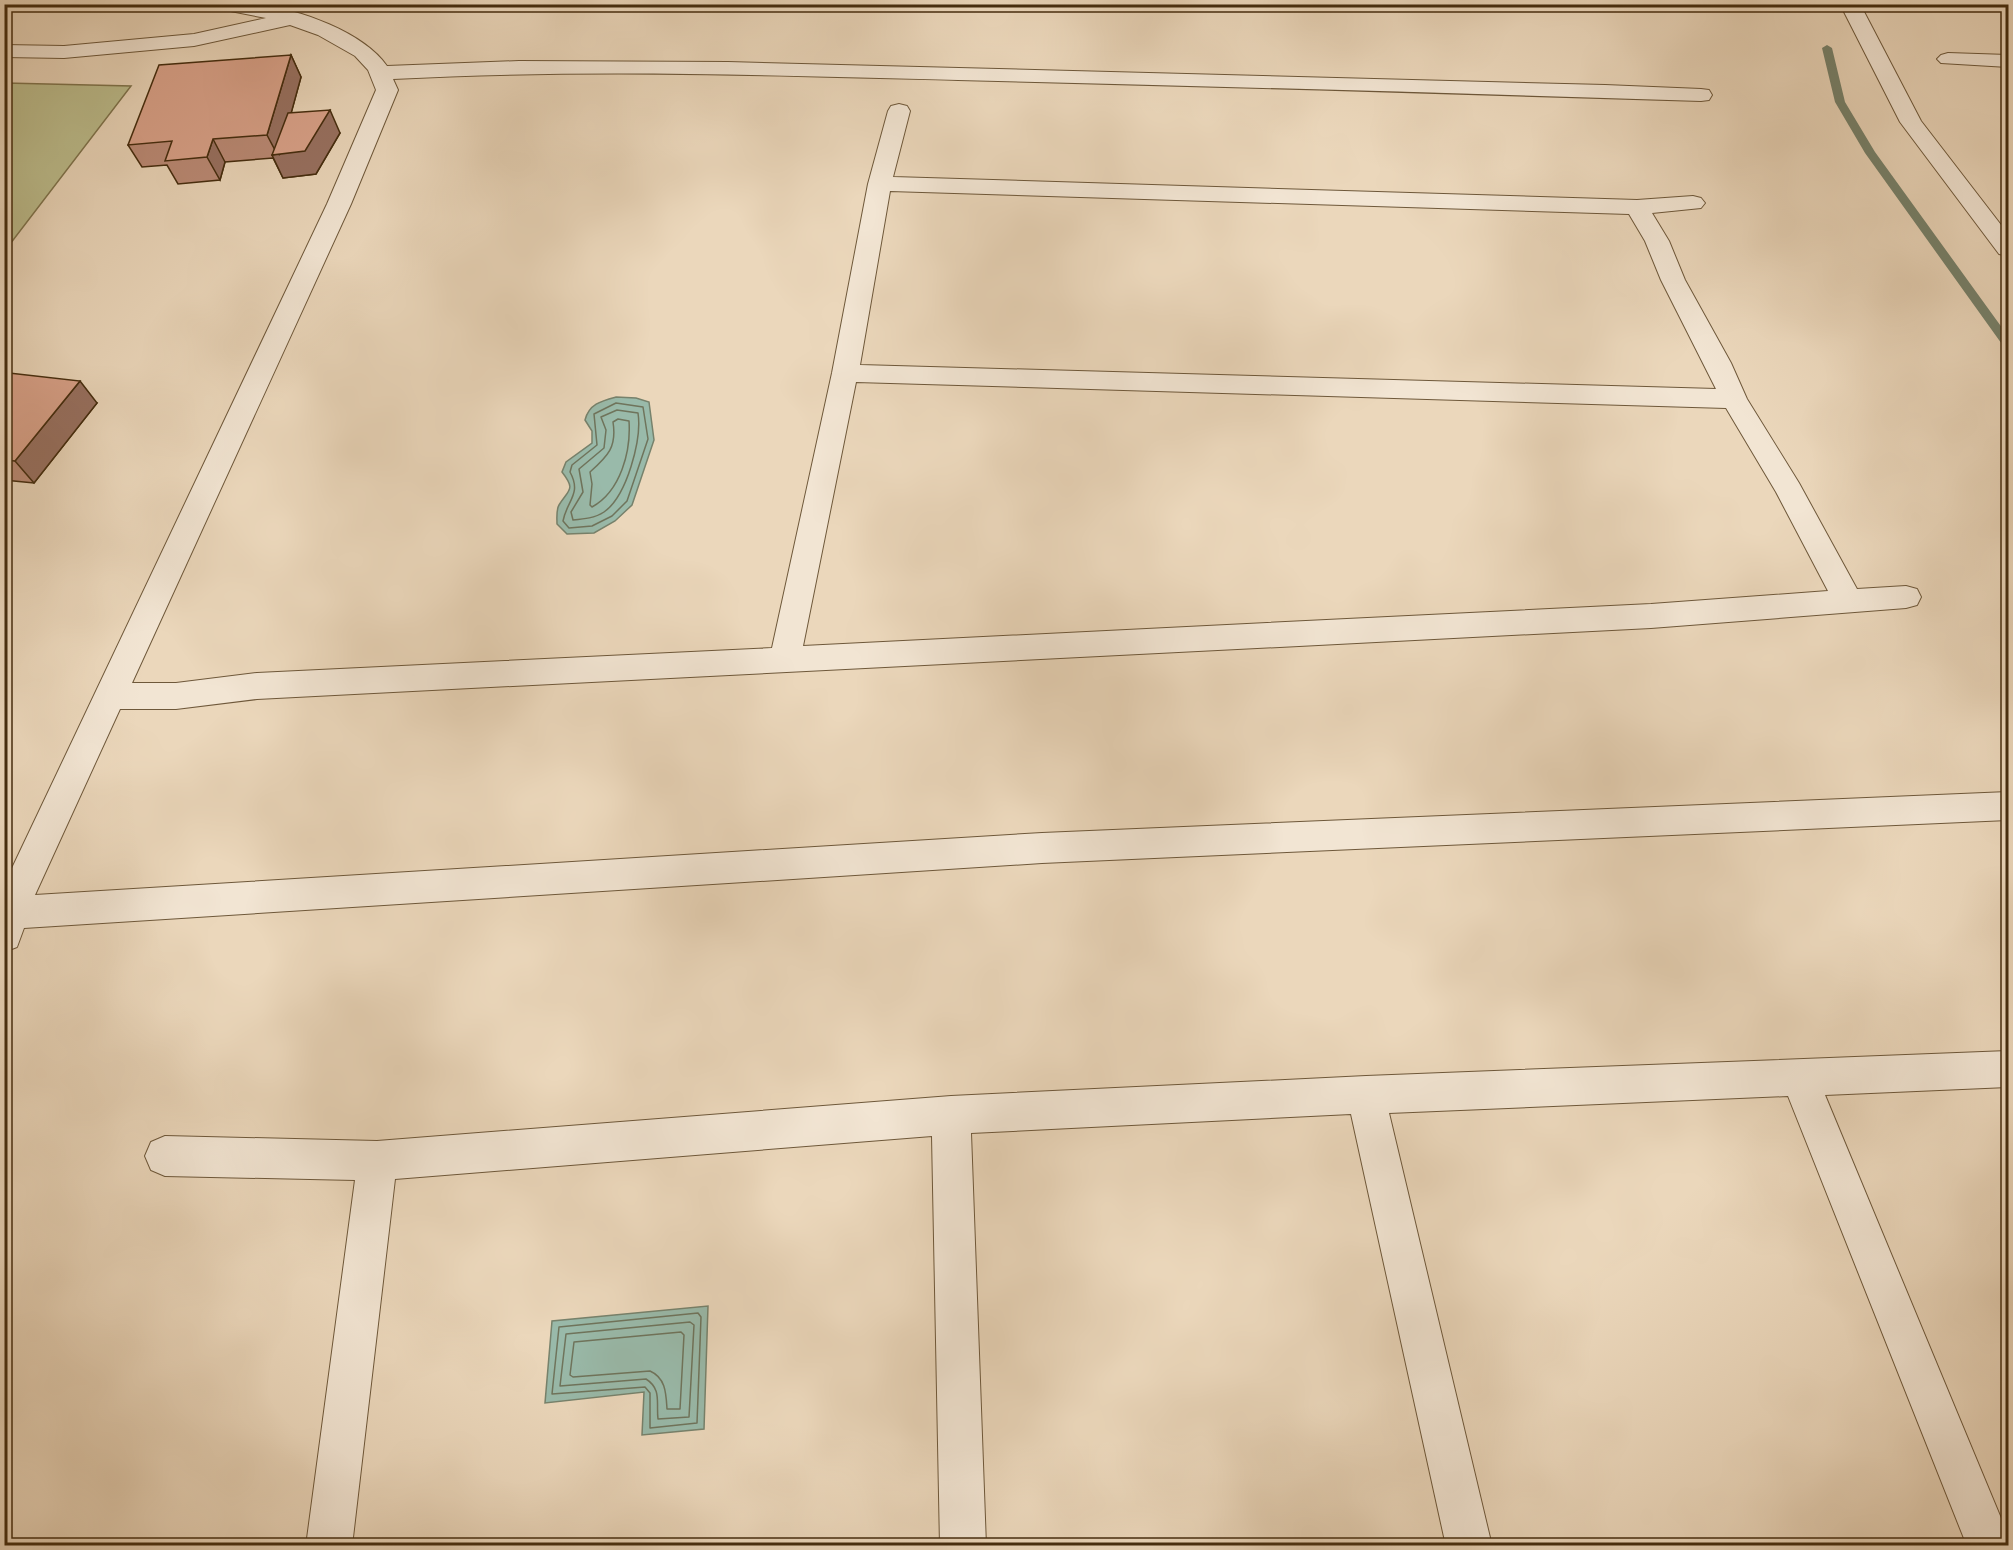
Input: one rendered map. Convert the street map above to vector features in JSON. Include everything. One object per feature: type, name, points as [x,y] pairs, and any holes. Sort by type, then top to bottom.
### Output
[{"type":"street","points":[[222,4],[257,9],[309,24],[350,44],[375,65],[387,90],[339,204],[6,921],[1042,848],[2008,806]]},
{"type":"street","points":[[1850,4],[1911,122],[2008,249]]},
{"type":"street","points":[[4,51],[64,52],[194,40],[291,19]]},
{"type":"street","points":[[1948,59],[2008,61]]},
{"type":"street","points":[[380,73],[465,68],[734,66],[1701,94]]},
{"type":"street","points":[[785,659],[880,184],[899,111]]},
{"type":"street","points":[[880,184],[1637,207],[1693,203]]},
{"type":"street","points":[[1637,207],[1657,241],[1673,279],[1718,363],[1734,399],[1789,490],[1848,600]]},
{"type":"street","points":[[844,373],[1734,399]]},
{"type":"street","points":[[110,696],[176,696],[257,686],[1651,616],[1906,597]]},
{"type":"street","points":[[165,1156],[377,1161],[951,1115],[1366,1095],[2008,1069]]},
{"type":"street","points":[[1799,1077],[1990,1545]]},
{"type":"street","points":[[1366,1095],[1469,1545]]},
{"type":"street","points":[[951,1115],[963,1545]]},
{"type":"street","points":[[329,1545],[377,1161]]},
{"type":"green space","points":[[5,83],[131,86],[7,248],[4,248]]},
{"type":"water","points":[[616,397],[636,398],[649,402],[654,440],[632,505],[615,521],[594,533],[567,534],[557,524],[558,507],[570,489],[569,482],[562,472],[566,462],[592,443],[592,431],[585,420],[589,410],[601,402]]},
{"type":"water","points":[[708,1306],[704,1429],[642,1435],[644,1392],[545,1403],[552,1321]]},
{"type":"building","points":[[291,55],[267,135],[213,139],[207,157],[165,161],[172,141],[128,145],[159,65]]},
{"type":"building","points":[[330,110],[305,151],[272,155],[288,113]]},
{"type":"building","points":[[9,373],[80,381],[15,461],[4,460],[4,378]]},
{"type":"waterway","points":[[1827,48],[1840,102],[1870,153],[2008,344]]}]
